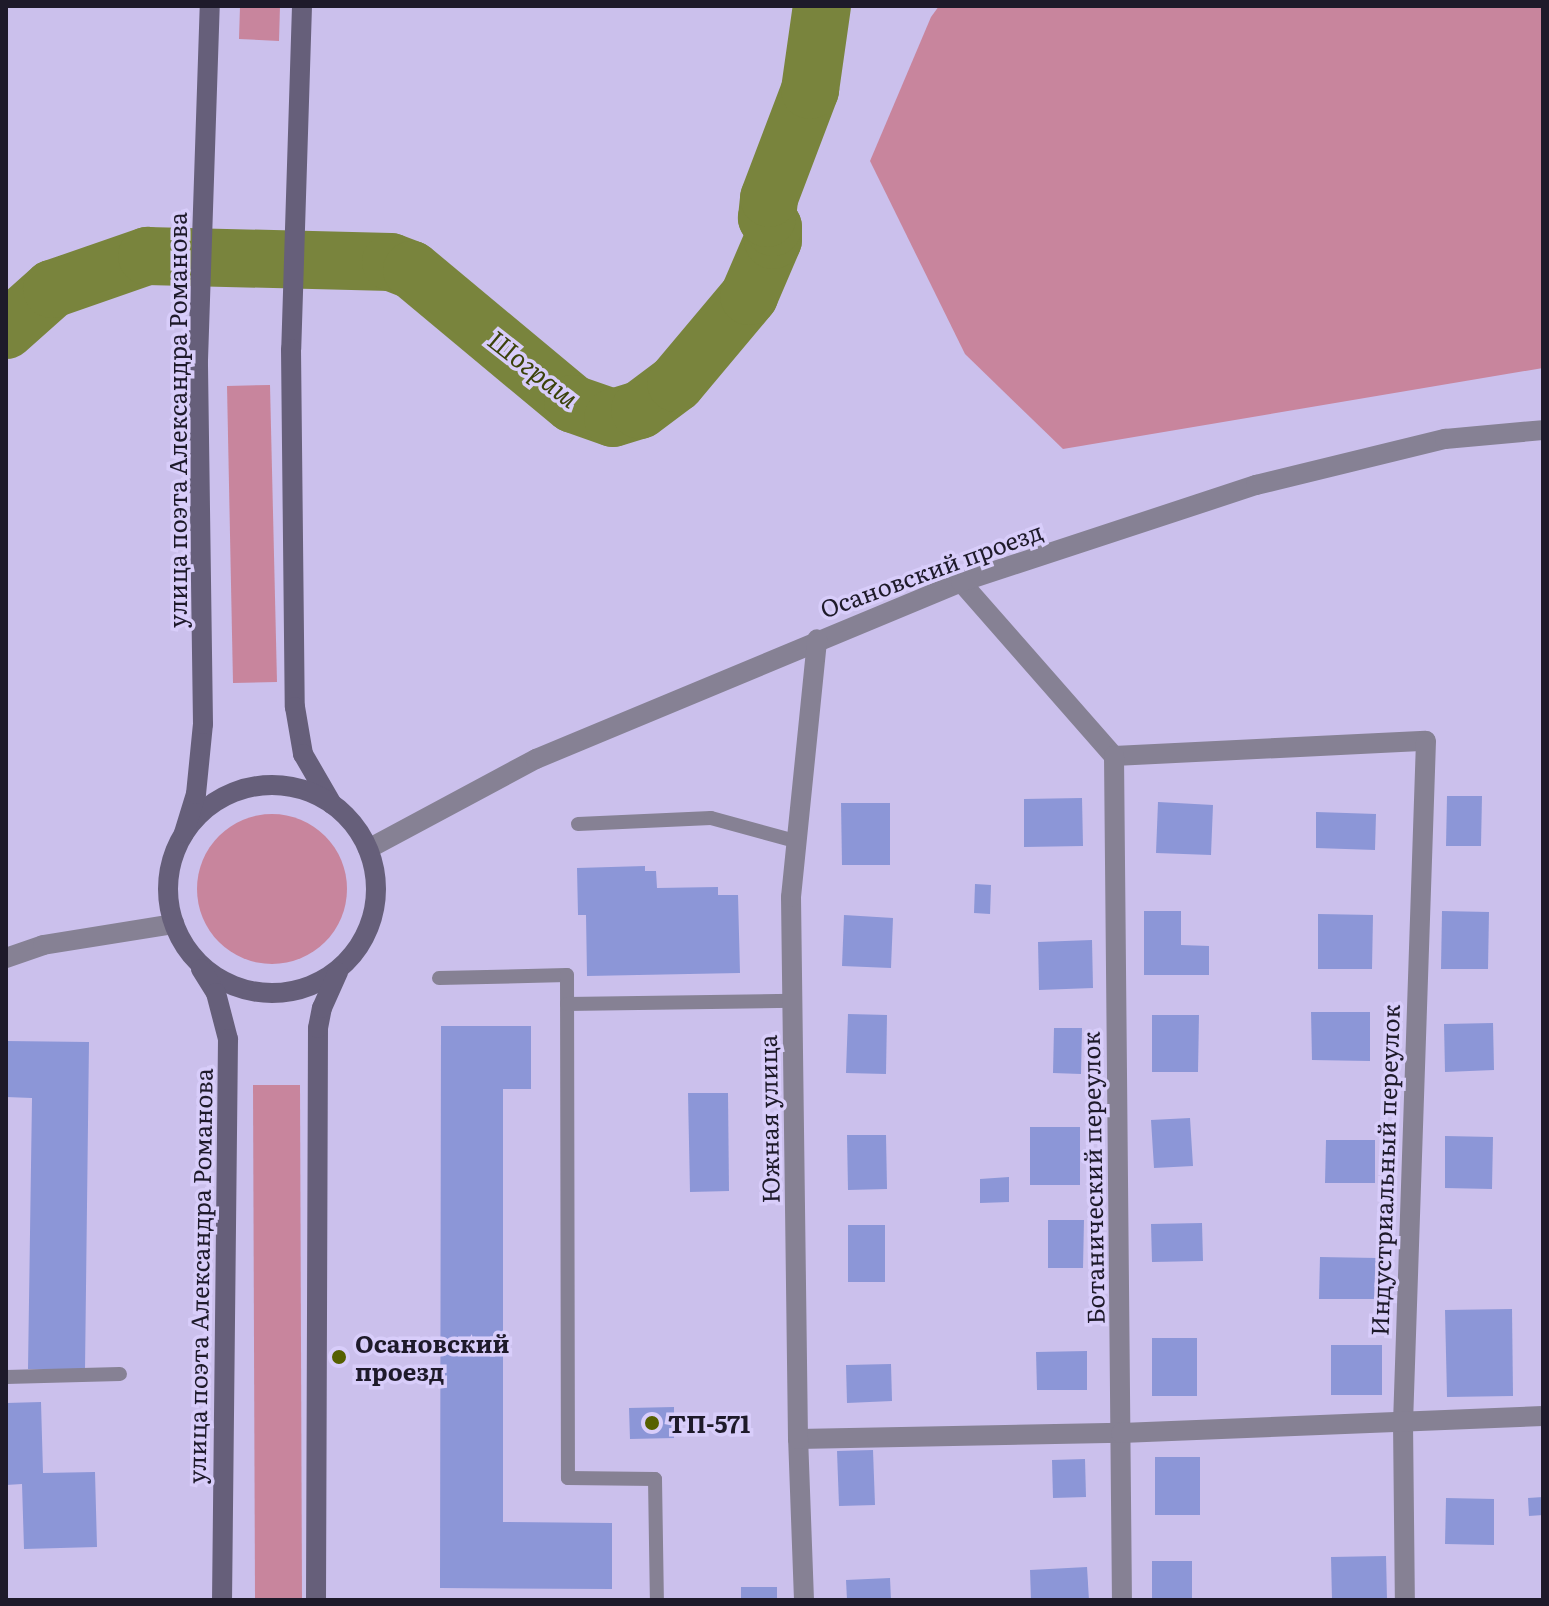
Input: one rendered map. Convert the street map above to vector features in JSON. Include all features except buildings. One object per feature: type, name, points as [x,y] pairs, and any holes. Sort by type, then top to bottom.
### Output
[{"type":"main road","name":"улица поэта Александра Романова","points":[[184,833],[196,794],[203,724],[198,360],[210,6]]},
{"type":"main road","points":[[302,6],[291,349],[295,707],[303,754],[332,804]]},
{"type":"main road","points":[[316,1600],[318,1028],[322,1008],[342,966],[361,943],[375,909],[376,883],[368,849],[358,830],[332,804],[316,794],[280,785],[243,789],[209,806],[184,833],[169,877],[170,912],[195,959],[232,985],[260,993],[304,988],[342,966]]},
{"type":"main road","name":"улица поэта Александра Романова","points":[[195,959],[216,993],[228,1039],[222,1600]]},
{"type":"street","name":"Осановский проезд","points":[[368,849],[536,759],[817,639],[961,582],[1256,485],[1445,439],[1543,430]]},
{"type":"street","points":[[961,582],[1114,756]]},
{"type":"street","name":"Южная улица","points":[[804,1600],[798,1439],[791,897],[799,842],[817,639]]},
{"type":"street","name":"Индустриальный переулок","points":[[1114,756],[1426,741],[1403,1422],[1405,1600]]},
{"type":"street","name":"Ботанический переулок","points":[[1114,756],[1122,1600]]},
{"type":"street","points":[[6,958],[43,945],[174,924]]},
{"type":"street","points":[[798,1439],[1121,1433],[1543,1416]]},
{"type":"lane","points":[[578,824],[711,818],[799,842]]},
{"type":"lane","points":[[439,978],[567,975],[568,1478],[655,1479],[657,1600]]},
{"type":"lane","points":[[567,1004],[793,1001]]},
{"type":"lane","points":[[6,1377],[120,1374]]},
{"type":"shaded area","points":[[240,6],[280,6],[279,41],[239,39]]},
{"type":"shaded area","points":[[939,6],[1543,6],[1543,368],[1063,449],[965,354],[870,161],[931,17]]},
{"type":"shaded area","points":[[270,385],[277,682],[233,683],[227,386]]},
{"type":"shaded area","points":[[272,814],[301,820],[325,836],[341,860],[347,889],[341,918],[325,942],[301,958],[272,964],[243,958],[219,942],[203,918],[197,889],[203,860],[219,836],[243,820]]},
{"type":"shaded area","points":[[253,1085],[300,1085],[302,1600],[255,1600]]},
{"type":"waterway","name":"Шограш","points":[[6,330],[52,289],[147,256],[391,262],[412,270],[573,404],[613,418],[640,410],[676,383],[749,296],[773,240],[773,227],[767,218],[769,198],[810,90],[822,6]]},
{"type":"place","name":"Осановский проезд","points":[[339,1357]]},
{"type":"place","name":"ТП-571","points":[[652,1423]]}]
